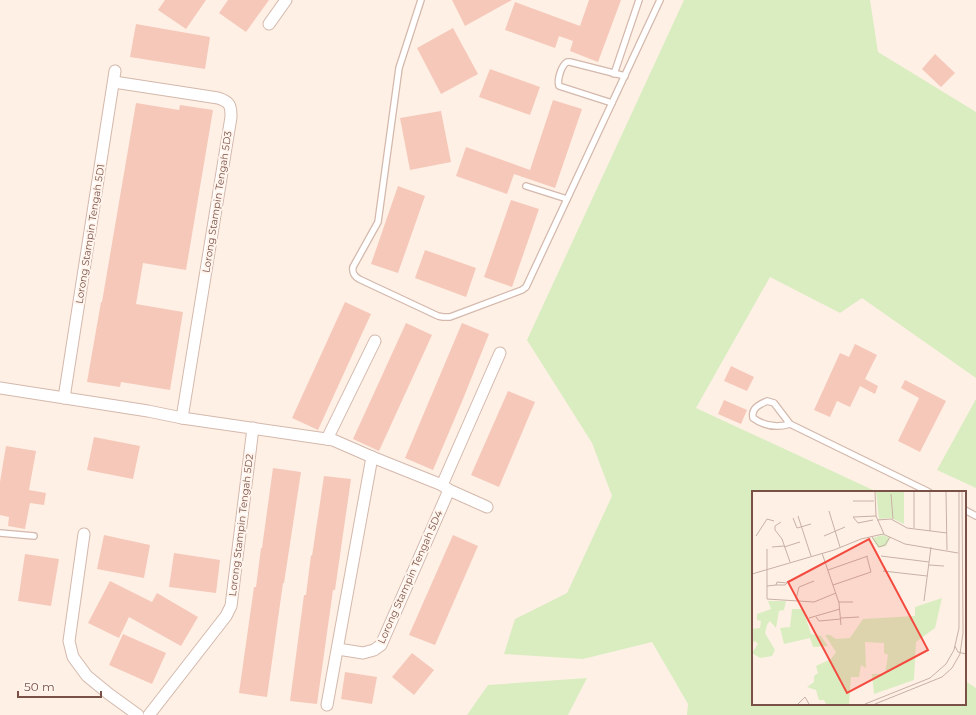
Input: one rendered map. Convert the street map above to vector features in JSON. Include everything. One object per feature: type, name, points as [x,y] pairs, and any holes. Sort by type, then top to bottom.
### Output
[{"type":"street","points":[[269,24],[286,0]]},
{"type":"street","name":"Lorong Stampin Tengah 5D1","points":[[64,398],[114,77]]},
{"type":"street","name":"Lorong Stampin Tengah 5D3","points":[[114,77],[218,98],[229,103],[231,108],[230,125],[182,418]]},
{"type":"street","points":[[327,439],[374,341]]},
{"type":"street","name":"Lorong Stampin Tengah 5D4","points":[[338,649],[363,653],[374,650],[380,645],[500,354]]},
{"type":"street","points":[[0,388],[148,411],[182,418],[333,440],[488,507]]},
{"type":"street","name":"Lorong Stampin Tengah 5D2","points":[[149,715],[226,616],[231,606],[253,428]]},
{"type":"street","points":[[327,705],[372,457]]},
{"type":"street","points":[[84,534],[69,641],[73,656],[87,676],[138,715]]},
{"type":"lane","points":[[421,0],[399,68],[378,222],[353,268],[355,277],[443,317],[450,317],[522,290],[526,287],[660,0]]},
{"type":"lane","points":[[614,74],[639,0]]},
{"type":"lane","points":[[612,103],[561,88],[558,82],[564,65],[567,62],[625,76]]},
{"type":"lane","points":[[526,186],[567,199]]},
{"type":"lane","points":[[790,424],[772,426],[759,422],[753,418],[753,412],[756,407],[770,401],[774,403],[790,424],[927,491]]},
{"type":"lane","points":[[966,511],[976,516]]},
{"type":"lane","points":[[0,533],[34,536]]},
{"type":"green space","points":[[684,0],[870,0],[878,52],[976,112],[976,378],[862,298],[840,313],[770,277],[696,408],[873,490],[752,491],[752,705],[966,705],[966,682],[976,688],[976,715],[687,715],[688,704],[652,642],[583,659],[504,654],[515,619],[567,593],[612,496],[592,443],[527,340]]},
{"type":"green space","points":[[976,399],[976,488],[937,470]]},
{"type":"green space","points":[[587,678],[568,715],[467,715],[488,685]]},
{"type":"building","points":[[165,0],[206,0],[186,29],[158,10]]},
{"type":"building","points":[[228,0],[269,0],[246,32],[219,13]]},
{"type":"building","points":[[452,0],[512,0],[465,26]]},
{"type":"building","points":[[589,0],[621,0],[598,62],[570,51],[573,41],[559,36],[555,48],[505,30],[515,2],[580,26]]},
{"type":"building","points":[[136,24],[210,37],[205,69],[130,57]]},
{"type":"building","points":[[453,28],[478,74],[441,94],[417,48]]},
{"type":"building","points":[[935,54],[955,73],[941,87],[922,69]]},
{"type":"building","points":[[490,69],[540,87],[530,115],[479,97]]},
{"type":"building","points":[[553,100],[582,109],[555,188],[514,174],[507,194],[456,176],[466,147],[530,170]]},
{"type":"building","points":[[136,103],[179,110],[180,105],[213,110],[186,270],[143,263],[136,304],[183,312],[170,390],[121,382],[120,387],[87,382]]},
{"type":"building","points":[[441,111],[451,162],[410,170],[400,118]]},
{"type":"building","points":[[398,186],[425,196],[398,273],[371,264]]},
{"type":"building","points":[[511,200],[539,209],[512,287],[484,277]]},
{"type":"building","points":[[425,250],[476,268],[466,297],[415,278]]},
{"type":"building","points":[[345,302],[371,314],[318,430],[292,418]]},
{"type":"building","points":[[406,323],[432,335],[379,451],[353,439]]},
{"type":"building","points":[[462,323],[489,334],[433,470],[405,458]]},
{"type":"building","points":[[855,344],[877,355],[865,379],[878,386],[875,394],[860,386],[850,407],[837,401],[830,417],[814,410],[840,353],[849,357]]},
{"type":"building","points":[[731,366],[754,377],[747,391],[724,381]]},
{"type":"building","points":[[905,380],[946,401],[920,452],[898,441],[919,398],[901,388]]},
{"type":"building","points":[[508,391],[535,402],[499,487],[471,475]]},
{"type":"building","points":[[724,400],[747,410],[741,424],[718,414]]},
{"type":"building","points":[[94,437],[140,446],[133,479],[87,470]]},
{"type":"building","points":[[6,446],[36,451],[29,490],[46,493],[44,505],[30,503],[25,529],[8,526],[9,517],[0,515],[0,482]]},
{"type":"building","points":[[273,468],[301,472],[283,583],[267,697],[239,693]]},
{"type":"building","points":[[324,476],[351,479],[335,590],[333,590],[317,704],[290,701],[304,595],[306,595]]},
{"type":"building","points":[[104,535],[150,545],[144,578],[97,569]]},
{"type":"building","points":[[453,535],[478,546],[435,645],[409,635]]},
{"type":"building","points":[[174,553],[220,560],[216,593],[169,587]]},
{"type":"building","points":[[25,554],[59,559],[51,606],[18,601]]},
{"type":"building","points":[[110,581],[152,602],[157,593],[198,617],[181,646],[129,617],[119,638],[88,623]]},
{"type":"building","points":[[123,634],[166,653],[152,684],[109,665]]},
{"type":"building","points":[[412,653],[434,670],[414,695],[392,677]]},
{"type":"building","points":[[345,672],[377,677],[372,704],[341,699]]}]
